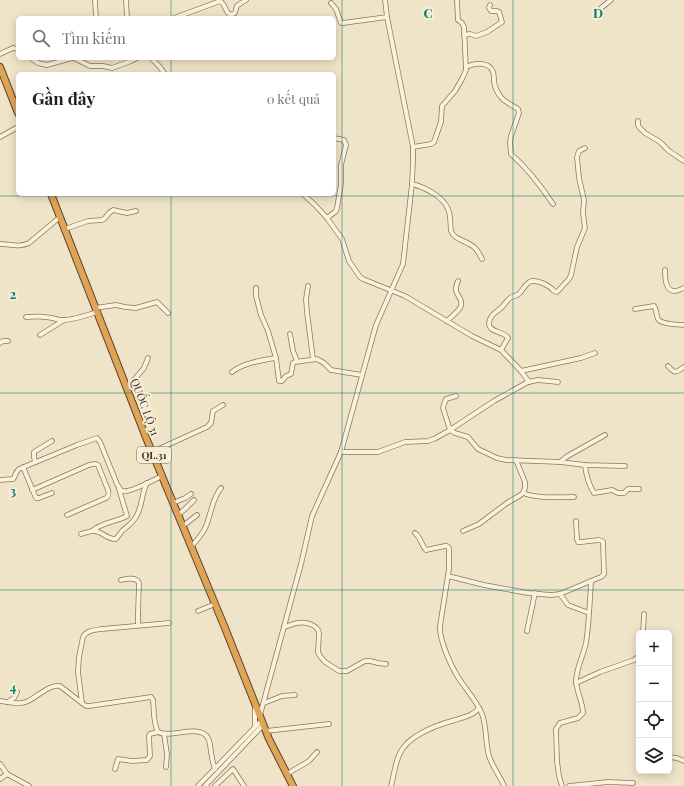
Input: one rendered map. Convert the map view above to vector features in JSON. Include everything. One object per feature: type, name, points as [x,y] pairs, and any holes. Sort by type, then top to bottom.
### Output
[{"type":"highway","points":[[0,67],[16,108]]},
{"type":"highway","name":"QUỐC LỘ 31","points":[[52,196],[152,452],[262,720]]},
{"type":"highway","name":"QL.31","points":[[262,720],[269,739],[293,786]]},
{"type":"street","points":[[95,0],[96,16]]},
{"type":"street","points":[[126,0],[127,16]]},
{"type":"street","points":[[179,16],[220,1],[223,3],[228,13],[233,14],[239,5],[246,0]]},
{"type":"street","points":[[205,786],[262,720],[264,703],[301,564],[312,516],[341,452],[376,325],[390,290],[402,267],[414,160],[413,146],[387,17],[385,0]]},
{"type":"street","points":[[413,146],[431,144],[434,142],[441,122],[442,106],[455,91],[466,68],[464,27],[458,20],[457,0]]},
{"type":"street","points":[[598,17],[601,8],[611,0]]},
{"type":"street","points":[[331,3],[336,9],[341,23],[387,17]]},
{"type":"street","points":[[464,35],[470,34],[476,36],[487,32],[502,22],[499,12],[491,11],[489,8],[490,5]]},
{"type":"street","points":[[0,54],[16,48]]},
{"type":"street","points":[[34,60],[38,63],[47,65],[66,60]]},
{"type":"street","points":[[77,60],[90,66],[112,68],[132,60]]},
{"type":"street","points":[[152,60],[164,72]]},
{"type":"street","points":[[466,68],[471,65],[478,64],[488,66],[494,73],[495,84],[501,98],[518,109],[519,113],[511,136],[512,155],[517,158],[553,204]]},
{"type":"street","points":[[638,121],[639,127],[645,133],[660,142],[684,161]]},
{"type":"street","points":[[0,137],[16,128]]},
{"type":"street","points":[[327,218],[338,208],[341,184],[341,165],[346,145],[344,140],[336,138]]},
{"type":"street","points":[[501,350],[507,336],[489,326],[489,321],[492,316],[509,299],[517,295],[530,282],[536,281],[547,285],[557,292],[571,275],[577,247],[585,228],[582,213],[584,200],[579,178],[577,157],[579,151],[585,148]]},
{"type":"street","points":[[412,184],[423,187],[432,192],[445,204],[448,210],[452,234],[455,237],[471,244],[482,259]]},
{"type":"street","points":[[305,196],[327,218],[342,239],[349,262],[366,281],[405,296],[472,336],[501,350],[521,371],[529,382]]},
{"type":"street","points":[[65,229],[88,221],[102,220],[113,210],[127,213],[136,211]]},
{"type":"street","points":[[0,244],[15,246],[25,245],[60,217]]},
{"type":"street","points":[[665,270],[667,286],[670,290],[676,291],[684,288]]},
{"type":"street","points":[[447,321],[459,309],[461,304],[461,299],[456,291],[458,281]]},
{"type":"street","points":[[308,286],[306,299],[313,359]]},
{"type":"street","points":[[256,288],[256,296],[261,315],[276,358],[279,381],[282,381],[286,376],[292,374],[293,364],[297,361],[313,359],[317,359],[330,370],[362,375]]},
{"type":"street","points":[[26,317],[43,316],[64,320],[83,316],[97,309],[116,305],[136,308],[157,302],[168,313]]},
{"type":"street","points":[[635,309],[654,306],[656,308],[659,320],[676,325],[684,325]]},
{"type":"street","points":[[40,335],[64,320]]},
{"type":"street","points":[[290,334],[293,351],[297,361]]},
{"type":"street","points":[[0,343],[3,341],[8,341]]},
{"type":"street","points":[[521,371],[574,360],[595,353]]},
{"type":"street","points":[[127,388],[144,368],[148,358]]},
{"type":"street","points":[[232,372],[236,369],[258,361],[276,358]]},
{"type":"street","points":[[668,366],[673,372],[678,372],[684,367]]},
{"type":"street","points":[[341,452],[378,452],[405,442],[431,440],[450,430],[494,401],[529,382],[538,380],[558,382]]},
{"type":"street","points":[[456,396],[446,399],[443,408],[450,430],[468,437],[476,447],[500,459],[560,462],[585,465],[625,466]]},
{"type":"street","points":[[152,452],[207,427],[211,423],[213,411],[224,405]]},
{"type":"street","points":[[560,462],[566,457],[605,435]]},
{"type":"street","points":[[0,480],[13,479],[17,471],[22,467],[97,438],[99,439],[119,488],[127,516],[100,526],[92,531],[81,534]]},
{"type":"street","points":[[35,462],[33,453],[52,441]]},
{"type":"street","points":[[463,531],[479,524],[523,493],[525,482],[516,460]]},
{"type":"street","points":[[32,490],[90,465],[96,464],[108,490],[108,496],[67,515]]},
{"type":"street","points":[[585,465],[586,475],[594,493],[612,490],[618,493],[624,493],[628,489],[639,489]]},
{"type":"street","points":[[22,467],[37,499],[52,494]]},
{"type":"street","points":[[119,488],[124,492],[130,491],[162,476]]},
{"type":"street","points":[[92,531],[98,532],[111,539],[116,539],[120,533],[131,524],[138,514],[143,492],[147,483]]},
{"type":"street","points":[[191,546],[201,536],[215,497],[221,488]]},
{"type":"street","points":[[523,493],[536,496],[574,497]]},
{"type":"street","points":[[174,503],[190,494]]},
{"type":"street","points":[[178,515],[194,500]]},
{"type":"street","points":[[183,526],[197,515]]},
{"type":"street","points":[[448,576],[484,585],[551,595],[560,594],[601,577],[604,574],[604,542],[601,540],[578,542],[576,520]]},
{"type":"street","points":[[415,533],[420,538],[426,550],[445,546],[449,547],[450,562],[440,634],[445,650],[456,674],[479,708],[485,723],[490,758],[504,786]]},
{"type":"street","points":[[120,580],[138,580],[138,625]]},
{"type":"street","points":[[562,786],[557,761],[556,731],[560,723],[578,718],[583,713],[576,683],[577,673],[585,644],[591,581]]},
{"type":"street","points":[[527,631],[535,593]]},
{"type":"street","points":[[560,594],[568,605],[589,613]]},
{"type":"street","points":[[198,611],[215,604]]},
{"type":"street","points":[[643,630],[644,614]]},
{"type":"street","points":[[82,703],[78,672],[78,657],[85,634],[91,631],[169,623]]},
{"type":"street","points":[[284,627],[305,623],[317,628],[319,631],[318,652],[320,656],[325,662],[339,671],[347,671],[365,660],[378,664],[386,664]]},
{"type":"street","points":[[576,683],[636,658]]},
{"type":"street","points":[[0,701],[26,702],[57,685],[86,706],[151,697],[153,700],[156,730],[158,732]]},
{"type":"street","points":[[8,702],[14,698],[17,692]]},
{"type":"street","points":[[264,703],[282,696],[295,695]]},
{"type":"street","points":[[198,786],[256,728],[255,702]]},
{"type":"street","points":[[391,786],[398,757],[401,750],[407,743],[432,727],[473,714],[479,708]]},
{"type":"street","points":[[266,731],[329,724]]},
{"type":"street","points":[[256,728],[263,732],[269,739]]},
{"type":"street","points":[[115,769],[118,759],[132,761],[147,760],[150,756],[150,734],[158,732],[164,734],[188,731],[201,732],[205,734],[209,740],[215,769]]},
{"type":"street","points":[[164,734],[167,754],[166,767]]},
{"type":"street","points":[[287,774],[309,760],[317,752]]},
{"type":"street","points":[[672,757],[684,761]]},
{"type":"street","points":[[0,764],[7,774],[29,786]]},
{"type":"street","points":[[216,785],[234,769],[244,786]]},
{"type":"street","points":[[0,779],[7,774]]},
{"type":"street","points":[[216,774],[216,785]]},
{"type":"street","points":[[568,786],[608,782],[634,783]]}]
